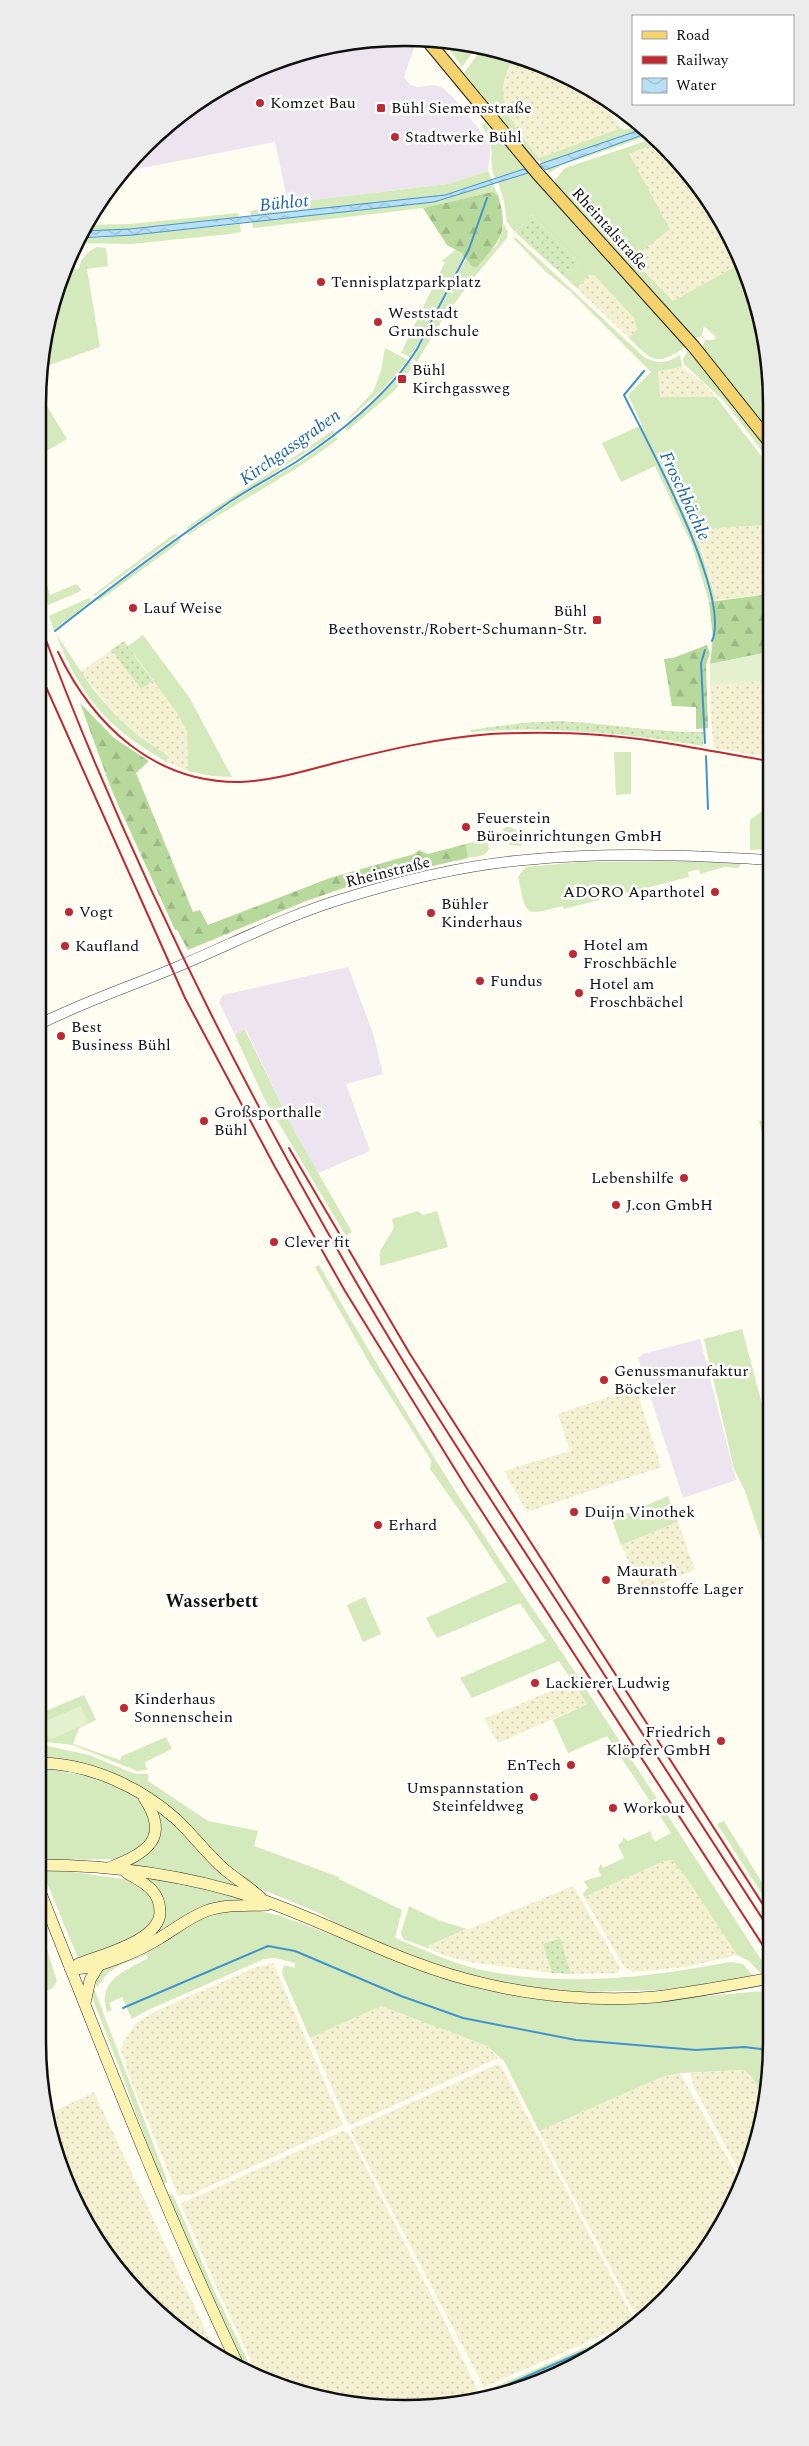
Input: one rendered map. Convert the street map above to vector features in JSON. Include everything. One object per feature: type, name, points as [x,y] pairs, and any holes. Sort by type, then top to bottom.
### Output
[{"type":"main road","name":"Rheintalstraße","points":[[433,47],[538,174],[694,347],[763,434]]},
{"type":"main road","points":[[46,1764],[67,1765],[96,1773],[141,1794],[178,1821],[224,1869],[264,1901]]},
{"type":"main road","points":[[115,1869],[143,1853],[151,1842],[155,1831],[155,1820],[151,1808],[141,1794]]},
{"type":"main road","points":[[46,1865],[115,1869],[200,1883],[276,1905],[437,1971],[481,1983],[539,1994],[582,1997],[654,1997],[763,1980]]},
{"type":"main road","points":[[70,1968],[140,1939],[155,1926],[160,1915],[160,1902],[155,1892],[146,1884],[115,1869]]},
{"type":"main road","points":[[70,1968],[81,1970],[99,1965],[158,1939],[191,1918],[208,1910],[227,1906],[276,1905]]},
{"type":"main road","points":[[46,1906],[167,2207],[234,2357]]},
{"type":"main road","points":[[85,2003],[90,1980],[99,1965]]},
{"type":"street","name":"Rheinstraße","points":[[46,1020],[293,917],[343,898],[399,883],[527,859],[651,855],[763,860]]},
{"type":"shaded area","points":[[413,46],[404,77],[410,85],[417,87],[434,85],[443,88],[453,97],[491,144],[488,171],[448,184],[288,203],[275,142],[134,170],[151,151],[186,120],[225,94],[246,83],[289,65],[312,58],[358,49],[381,47]]},
{"type":"shaded area","points":[[512,63],[563,83],[610,111],[621,128],[539,158],[514,127],[504,103],[502,93],[506,75]]},
{"type":"shaded area","points":[[652,145],[674,168],[689,186],[715,225],[735,267],[673,301],[632,258],[629,154]]},
{"type":"shaded area","points":[[589,275],[594,275],[634,318],[637,329],[629,338],[577,288]]},
{"type":"shaded area","points":[[682,367],[702,382],[716,397],[660,397],[657,371]]},
{"type":"shaded area","points":[[763,525],[763,595],[716,600],[696,534],[717,528]]},
{"type":"shaded area","points":[[111,650],[141,689],[153,681],[177,713],[187,732],[188,771],[167,762],[168,756],[140,737],[118,718],[81,672]]},
{"type":"shaded area","points":[[763,681],[763,756],[714,748],[710,685]]},
{"type":"shaded area","points":[[348,967],[373,1033],[383,1074],[346,1084],[370,1151],[318,1173],[296,1134],[246,1030],[235,1035],[219,1002],[223,995]]},
{"type":"shaded area","points":[[700,1339],[736,1480],[683,1498],[638,1358],[643,1354]]},
{"type":"shaded area","points":[[636,1388],[661,1467],[527,1512],[504,1471],[570,1451],[558,1414]]},
{"type":"shaded area","points":[[678,1522],[695,1570],[643,1591],[621,1545]]},
{"type":"shaded area","points":[[572,1682],[587,1704],[498,1743],[484,1719]]},
{"type":"shaded area","points":[[672,1860],[688,1880],[737,1955],[685,1967],[632,1972],[623,1965],[584,1897],[664,1861]]},
{"type":"shaded area","points":[[573,1886],[620,1968],[618,1973],[571,1974],[559,1938],[543,1944],[552,1973],[469,1962],[443,1955],[425,1947]]},
{"type":"shaded area","points":[[273,1963],[343,2125],[190,2195],[178,2195],[130,2078],[121,2049],[123,2043],[136,2023],[158,2010],[254,1968]]},
{"type":"shaded area","points":[[381,2006],[487,2046],[498,2058],[350,2125],[310,2038]]},
{"type":"shaded area","points":[[498,2064],[501,2066],[633,2317],[622,2327],[484,2387],[350,2130]]},
{"type":"shaded area","points":[[744,2070],[751,2076],[760,2089],[751,2134],[739,2170],[694,2087],[690,2073]]},
{"type":"shaded area","points":[[680,2073],[737,2175],[715,2221],[689,2260],[658,2295],[636,2315],[539,2131],[662,2077]]},
{"type":"shaded area","points":[[94,2092],[211,2343],[168,2311],[120,2260],[94,2221],[83,2200],[65,2157],[53,2112]]},
{"type":"shaded area","points":[[343,2131],[349,2134],[478,2391],[451,2397],[428,2399],[404,2400],[358,2397],[312,2388],[254,2366],[220,2295],[182,2207],[182,2203]]},
{"type":"green space","points":[[449,49],[472,53],[462,67]]},
{"type":"green space","points":[[478,54],[512,63],[503,87],[507,112],[521,135],[539,158],[621,128],[625,130],[632,128],[636,131],[544,163],[534,159],[464,73]]},
{"type":"green space","points":[[486,123],[493,135],[512,153],[524,169],[495,178],[490,142],[482,127]]},
{"type":"green space","points":[[641,135],[644,137],[562,165],[549,173],[547,167]]},
{"type":"green space","points":[[647,141],[652,145],[629,154],[670,229],[632,259],[673,301],[735,267],[744,289],[756,335],[762,381],[763,425],[702,348],[705,340],[714,340],[716,337],[704,326],[702,336],[693,339],[553,182],[565,168]]},
{"type":"green space","points":[[488,171],[492,180],[445,195],[251,216],[250,211],[288,203],[448,184]]},
{"type":"green space","points":[[528,173],[686,345],[763,440],[763,452],[725,402],[684,364],[683,359],[688,350],[685,347],[661,359],[655,359],[643,352],[629,338],[637,329],[634,318],[594,275],[589,275],[577,288],[566,278],[579,263],[531,215],[515,232],[507,222],[504,201],[498,182]]},
{"type":"green space","points":[[493,184],[498,195],[492,192],[423,208],[253,228],[252,222],[434,202]]},
{"type":"green space","points":[[492,192],[498,195],[501,208],[503,227],[501,235],[477,267],[473,267],[461,253],[447,245],[423,208]]},
{"type":"green space","points":[[238,213],[239,217],[130,229],[91,231],[94,225],[131,224]]},
{"type":"green space","points":[[531,215],[579,263],[566,278],[515,232]]},
{"type":"green space","points":[[240,224],[241,232],[131,244],[84,243],[87,238]]},
{"type":"green space","points":[[504,224],[508,232],[507,238],[471,281],[442,320],[417,362],[413,359],[466,259],[473,267],[498,244]]},
{"type":"green space","points":[[513,238],[516,238],[644,357],[662,362],[680,355],[682,367],[658,371],[660,397],[716,397],[763,458],[763,525],[717,528],[696,534],[716,600],[709,602],[692,545],[655,466],[621,482],[602,443],[642,425],[628,395],[651,372],[570,291],[546,272]]},
{"type":"green space","points":[[97,247],[106,248],[108,266],[87,269],[100,347],[48,365],[58,312],[65,289],[74,267],[75,269],[79,269],[85,256]]},
{"type":"green space","points":[[456,250],[464,256],[418,344],[410,357],[401,353],[445,262],[441,261]]},
{"type":"green space","points":[[385,348],[408,360],[383,389],[343,424],[373,392],[381,371]]},
{"type":"green space","points":[[411,361],[415,364],[394,391],[347,431],[345,428],[376,400]]},
{"type":"green space","points":[[46,404],[67,439],[46,451]]},
{"type":"green space","points":[[333,430],[334,433],[322,442],[186,528],[297,455]]},
{"type":"green space","points":[[336,436],[338,439],[284,476],[190,534],[188,533],[237,499],[303,460]]},
{"type":"green space","points":[[174,534],[178,535],[95,596],[93,595]]},
{"type":"green space","points":[[180,538],[181,540],[177,544],[99,601],[97,599]]},
{"type":"green space","points":[[46,582],[50,595],[77,584],[81,590],[79,592],[48,605]]},
{"type":"green space","points":[[763,595],[763,653],[710,664],[713,638],[709,602]]},
{"type":"green space","points":[[89,598],[91,601],[54,630],[49,616]]},
{"type":"green space","points":[[56,634],[93,689],[118,718],[140,737],[168,756],[167,762],[128,737],[99,709],[76,676]]},
{"type":"green space","points":[[143,635],[189,697],[232,777],[212,776],[188,771],[187,732],[177,713],[128,646]]},
{"type":"green space","points":[[124,641],[153,681],[141,689],[111,650]]},
{"type":"green space","points":[[707,645],[710,653],[706,665],[708,728],[696,729],[696,707],[672,706],[664,659],[673,658]]},
{"type":"green space","points":[[763,653],[763,681],[710,685],[710,664]]},
{"type":"green space","points":[[80,703],[114,738],[149,761],[136,773],[193,912],[200,910],[208,925],[330,878],[414,854],[419,850],[428,854],[466,844],[468,858],[361,882],[306,901],[188,950],[177,930],[175,930],[112,791]]},
{"type":"green space","points":[[558,721],[667,731],[704,732],[703,746],[645,737],[559,730],[471,732],[470,730],[522,723]]},
{"type":"green space","points":[[614,752],[631,752],[631,794],[616,795]]},
{"type":"green space","points":[[763,810],[763,849],[750,850],[750,820]]},
{"type":"green space","points":[[506,827],[515,829],[524,840],[521,846],[510,845],[503,829]]},
{"type":"green space","points":[[486,838],[489,849],[487,852],[480,856],[468,858],[466,844]]},
{"type":"green space","points":[[688,861],[741,863],[739,868],[724,867],[700,874],[699,869],[688,872],[689,877],[564,909],[563,906],[534,912],[529,910],[523,900],[518,877],[526,867],[580,862]]},
{"type":"green space","points":[[245,1030],[296,1134],[352,1232],[346,1236],[264,1098],[235,1035]]},
{"type":"green space","points":[[763,1120],[763,1137],[759,1121]]},
{"type":"green space","points":[[418,1211],[423,1215],[437,1211],[448,1247],[380,1266],[380,1251],[394,1228],[392,1219]]},
{"type":"green space","points":[[319,1265],[399,1401],[463,1503],[763,1963],[763,1976],[749,1961],[737,1955],[688,1880],[672,1860],[664,1861],[584,1897],[583,1893],[588,1888],[584,1881],[601,1876],[598,1869],[601,1864],[603,1868],[624,1858],[618,1845],[623,1841],[623,1837],[628,1841],[651,1831],[652,1838],[656,1841],[671,1833],[607,1736],[568,1753],[553,1720],[587,1704],[559,1661],[472,1698],[460,1678],[546,1641],[520,1603],[437,1638],[426,1618],[507,1582],[430,1469],[431,1460],[371,1366],[315,1267]]},
{"type":"green space","points":[[742,1329],[763,1404],[763,1545],[745,1491],[734,1469],[704,1339]]},
{"type":"green space","points":[[668,1496],[678,1522],[621,1545],[612,1520]]},
{"type":"green space","points":[[365,1597],[381,1634],[363,1642],[347,1605]]},
{"type":"green space","points":[[84,1695],[96,1720],[79,1728],[73,1744],[120,1760],[122,1756],[166,1737],[172,1749],[145,1762],[147,1770],[137,1771],[73,1745],[46,1742],[46,1711]]},
{"type":"green space","points":[[81,1706],[88,1723],[49,1740],[46,1734],[46,1721]]},
{"type":"green space","points":[[46,1746],[89,1755],[135,1774],[148,1774],[148,1781],[208,1821],[258,1831],[254,1846],[339,1877],[339,1879],[402,1910],[395,1938],[456,1963],[509,1975],[540,1978],[604,1979],[667,1973],[730,1962],[743,1964],[755,1978],[660,1990],[577,1992],[513,1985],[436,1965],[345,1928],[319,1913],[249,1884],[232,1872],[173,1812],[63,1760],[46,1759]]},
{"type":"green space","points":[[46,1769],[87,1776],[125,1790],[140,1801],[147,1809],[151,1830],[143,1846],[120,1859],[46,1859]]},
{"type":"green space","points":[[155,1807],[249,1891],[125,1865],[148,1853]]},
{"type":"green space","points":[[724,1821],[763,1884],[763,1896],[717,1824]]},
{"type":"green space","points":[[52,1869],[130,1880],[140,1884],[155,1903],[155,1920],[139,1936],[78,1958],[46,1881],[46,1871],[52,1871]]},
{"type":"green space","points":[[142,1877],[190,1885],[251,1901],[156,1935],[155,1932],[162,1918]]},
{"type":"green space","points":[[409,1906],[438,1920],[467,1929],[425,1947],[403,1939],[401,1933]]},
{"type":"green space","points":[[247,1909],[278,1915],[454,1980],[660,2000],[763,1991],[763,2041],[760,2089],[751,2076],[744,2070],[680,2073],[662,2077],[539,2131],[504,2061],[487,2046],[381,2006],[310,2038],[282,1973],[284,1965],[295,1968],[295,1963],[275,1958],[264,1959],[132,2019],[122,1997],[109,2003],[112,2010],[107,2012],[106,1991],[110,1984],[123,1972],[148,1958],[147,1955],[118,1966],[107,1974],[97,1987],[93,1980],[98,1971],[209,1912]]},
{"type":"green space","points":[[560,1938],[571,1974],[552,1973],[543,1944]]},
{"type":"green space","points":[[46,1947],[57,1981],[53,1988],[46,1991]]},
{"type":"green space","points":[[93,1986],[167,2183],[162,2182],[92,1998],[91,1990]]},
{"type":"green space","points":[[173,2195],[217,2297],[249,2364],[242,2361],[167,2196]]},
{"type":"green space","points":[[603,2339],[563,2363],[520,2381],[488,2390]]},
{"type":"water","points":[[636,131],[641,135],[545,170],[540,164]]},
{"type":"water","points":[[524,169],[528,173],[434,202],[133,235],[87,238],[91,231],[130,229],[445,195]]},
{"type":"waterway","name":"Kirchgassgraben","points":[[55,631],[142,564],[209,517],[329,439],[378,397],[393,381],[417,349],[469,249],[487,198]]},
{"type":"waterway","name":"Froschbächle","points":[[644,371],[624,395],[667,481],[699,555],[710,590],[715,619],[712,641]]},
{"type":"waterway","name":"Froschbächle","points":[[705,650],[701,663],[705,743]]},
{"type":"waterway","name":"Froschbächle","points":[[706,756],[708,809]]},
{"type":"waterway","points":[[123,2008],[268,1946],[295,1951],[401,1996],[463,2018],[576,2040],[696,2050],[744,2047],[763,2050]]},
{"type":"waterway","points":[[508,2385],[588,2350]]},
{"type":"railway","points":[[46,639],[108,793],[186,963],[271,1130],[316,1213],[383,1328],[446,1429],[763,1920]]},
{"type":"railway","points":[[58,652],[72,679],[89,703],[108,725],[130,745],[154,761],[180,772],[209,780],[240,782],[264,780],[413,745],[452,738],[505,733],[559,733],[621,737],[763,760]]},
{"type":"railway","points":[[46,687],[185,998],[275,1167],[345,1291],[466,1487],[763,1946]]},
{"type":"railway","points":[[289,1148],[410,1354],[763,1905]]},
{"type":"place","name":"Komzet Bau","points":[[260,103]]},
{"type":"place","name":"Bühl Siemensstraße","points":[[381,108]]},
{"type":"place","name":"Stadtwerke Bühl","points":[[395,137]]},
{"type":"place","name":"Tennisplatzparkplatz","points":[[321,282]]},
{"type":"place","name":"Weststadt Grundschule","points":[[378,322]]},
{"type":"place","name":"Bühl Kirchgassweg","points":[[402,379]]},
{"type":"place","name":"Lauf Weise","points":[[133,608]]},
{"type":"place","name":"Bühl Beethovenstr./Robert-Schumann-Str.","points":[[597,620]]},
{"type":"place","name":"Feuerstein Büroeinrichtungen GmbH","points":[[466,827]]},
{"type":"place","name":"ADORO Aparthotel","points":[[715,892]]},
{"type":"place","name":"Vogt","points":[[69,912]]},
{"type":"place","name":"Bühler Kinderhaus","points":[[431,913]]},
{"type":"place","name":"Kaufland","points":[[65,946]]},
{"type":"place","name":"Hotel am Froschbächle","points":[[573,954]]},
{"type":"place","name":"Fundus","points":[[480,981]]},
{"type":"place","name":"Hotel am Froschbächel","points":[[579,993]]},
{"type":"place","name":"Best Business Bühl","points":[[61,1036]]},
{"type":"place","name":"Großsporthalle Bühl","points":[[204,1121]]},
{"type":"place","name":"Lebenshilfe","points":[[684,1178]]},
{"type":"place","name":"J.con GmbH","points":[[616,1205]]},
{"type":"place","name":"Clever fit","points":[[274,1242]]},
{"type":"place","name":"Genussmanufaktur Böckeler","points":[[604,1380]]},
{"type":"place","name":"Duijn Vinothek","points":[[574,1512]]},
{"type":"place","name":"Erhard","points":[[378,1525]]},
{"type":"place","name":"Maurath Brennstoffe Lager","points":[[606,1580]]},
{"type":"place","name":"Lackierer Ludwig","points":[[535,1683]]},
{"type":"place","name":"Kinderhaus Sonnenschein","points":[[124,1708]]},
{"type":"place","name":"Friedrich Klöpfer GmbH","points":[[721,1741]]},
{"type":"place","name":"EnTech","points":[[571,1765]]},
{"type":"place","name":"Umspannstation Steinfeldweg","points":[[534,1797]]},
{"type":"place","name":"Workout","points":[[613,1808]]},
{"type":"district","name":"Wasserbett","points":[[212,1601]]},
{"type":"water label","name":"Bühlot","points":[[284,203]]}]
